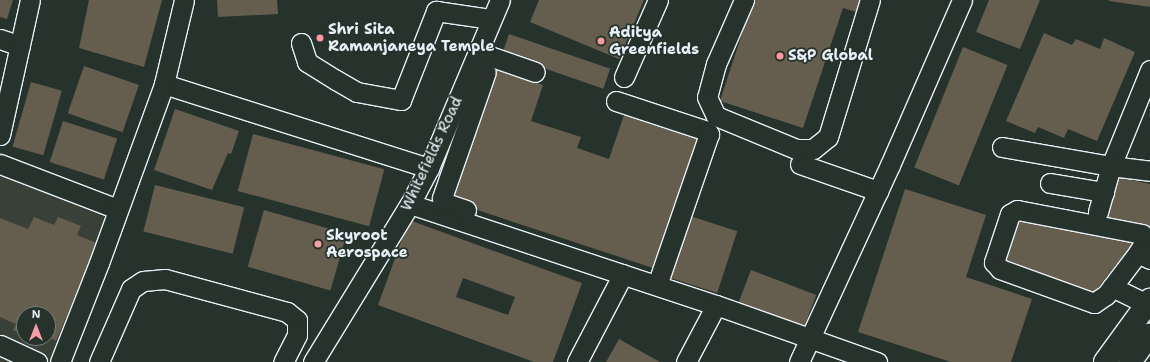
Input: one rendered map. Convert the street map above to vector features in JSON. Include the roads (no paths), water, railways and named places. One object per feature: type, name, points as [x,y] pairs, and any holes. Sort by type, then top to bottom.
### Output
[{"type":"main road","points":[[1105,362],[1148,302]]},
{"type":"main road","points":[[1130,362],[1150,334]]},
{"type":"street","points":[[0,131],[30,0]]},
{"type":"street","points":[[60,362],[99,264],[119,202],[164,84],[184,0]]},
{"type":"street","name":"Whitefields Road","points":[[313,362],[410,204],[429,168],[500,0]]},
{"type":"street","points":[[624,78],[658,0]]},
{"type":"street","points":[[744,0],[716,64],[707,97],[716,116],[796,149],[813,149],[828,137],[870,0]]},
{"type":"street","points":[[798,362],[878,191],[962,0]]},
{"type":"street","points":[[301,43],[308,62],[336,80],[357,92],[400,100],[436,11],[492,20]]},
{"type":"street","points":[[0,39],[20,46]]},
{"type":"street","points":[[478,52],[535,72]]},
{"type":"street","points":[[1098,212],[1111,166],[1150,70]]},
{"type":"street","points":[[486,72],[443,202],[659,280],[716,305],[877,362]]},
{"type":"street","points":[[164,84],[429,168]]},
{"type":"street","points":[[616,102],[707,131],[709,134],[659,280]]},
{"type":"street","points":[[1002,147],[1111,166],[1150,171]]},
{"type":"street","points":[[0,164],[119,202]]},
{"type":"street","points":[[800,164],[878,191]]},
{"type":"street","points":[[1050,183],[1104,192]]},
{"type":"street","points":[[410,204],[623,274],[659,280]]},
{"type":"street","points":[[1017,210],[1142,234],[1144,242],[1144,256],[1112,287],[1106,295],[1094,303],[1000,269],[994,262],[1010,214],[1017,210]]},
{"type":"street","points":[[577,362],[623,274]]},
{"type":"street","points":[[99,362],[130,288],[143,281],[165,279],[287,312],[297,320],[297,335],[283,362]]},
{"type":"street","points":[[1112,287],[1148,302]]},
{"type":"street","points":[[686,362],[716,305]]},
{"type":"street","points":[[0,345],[37,362]]},
{"type":"place","name":"Shri Sita Ramanjaneya Temple","points":[[320,38]]},
{"type":"place","name":"Aditya Greenfields","points":[[601,41]]},
{"type":"place","name":"S&P Global","points":[[780,56]]},
{"type":"place","name":"Skyroot Aerospace","points":[[318,244]]}]
